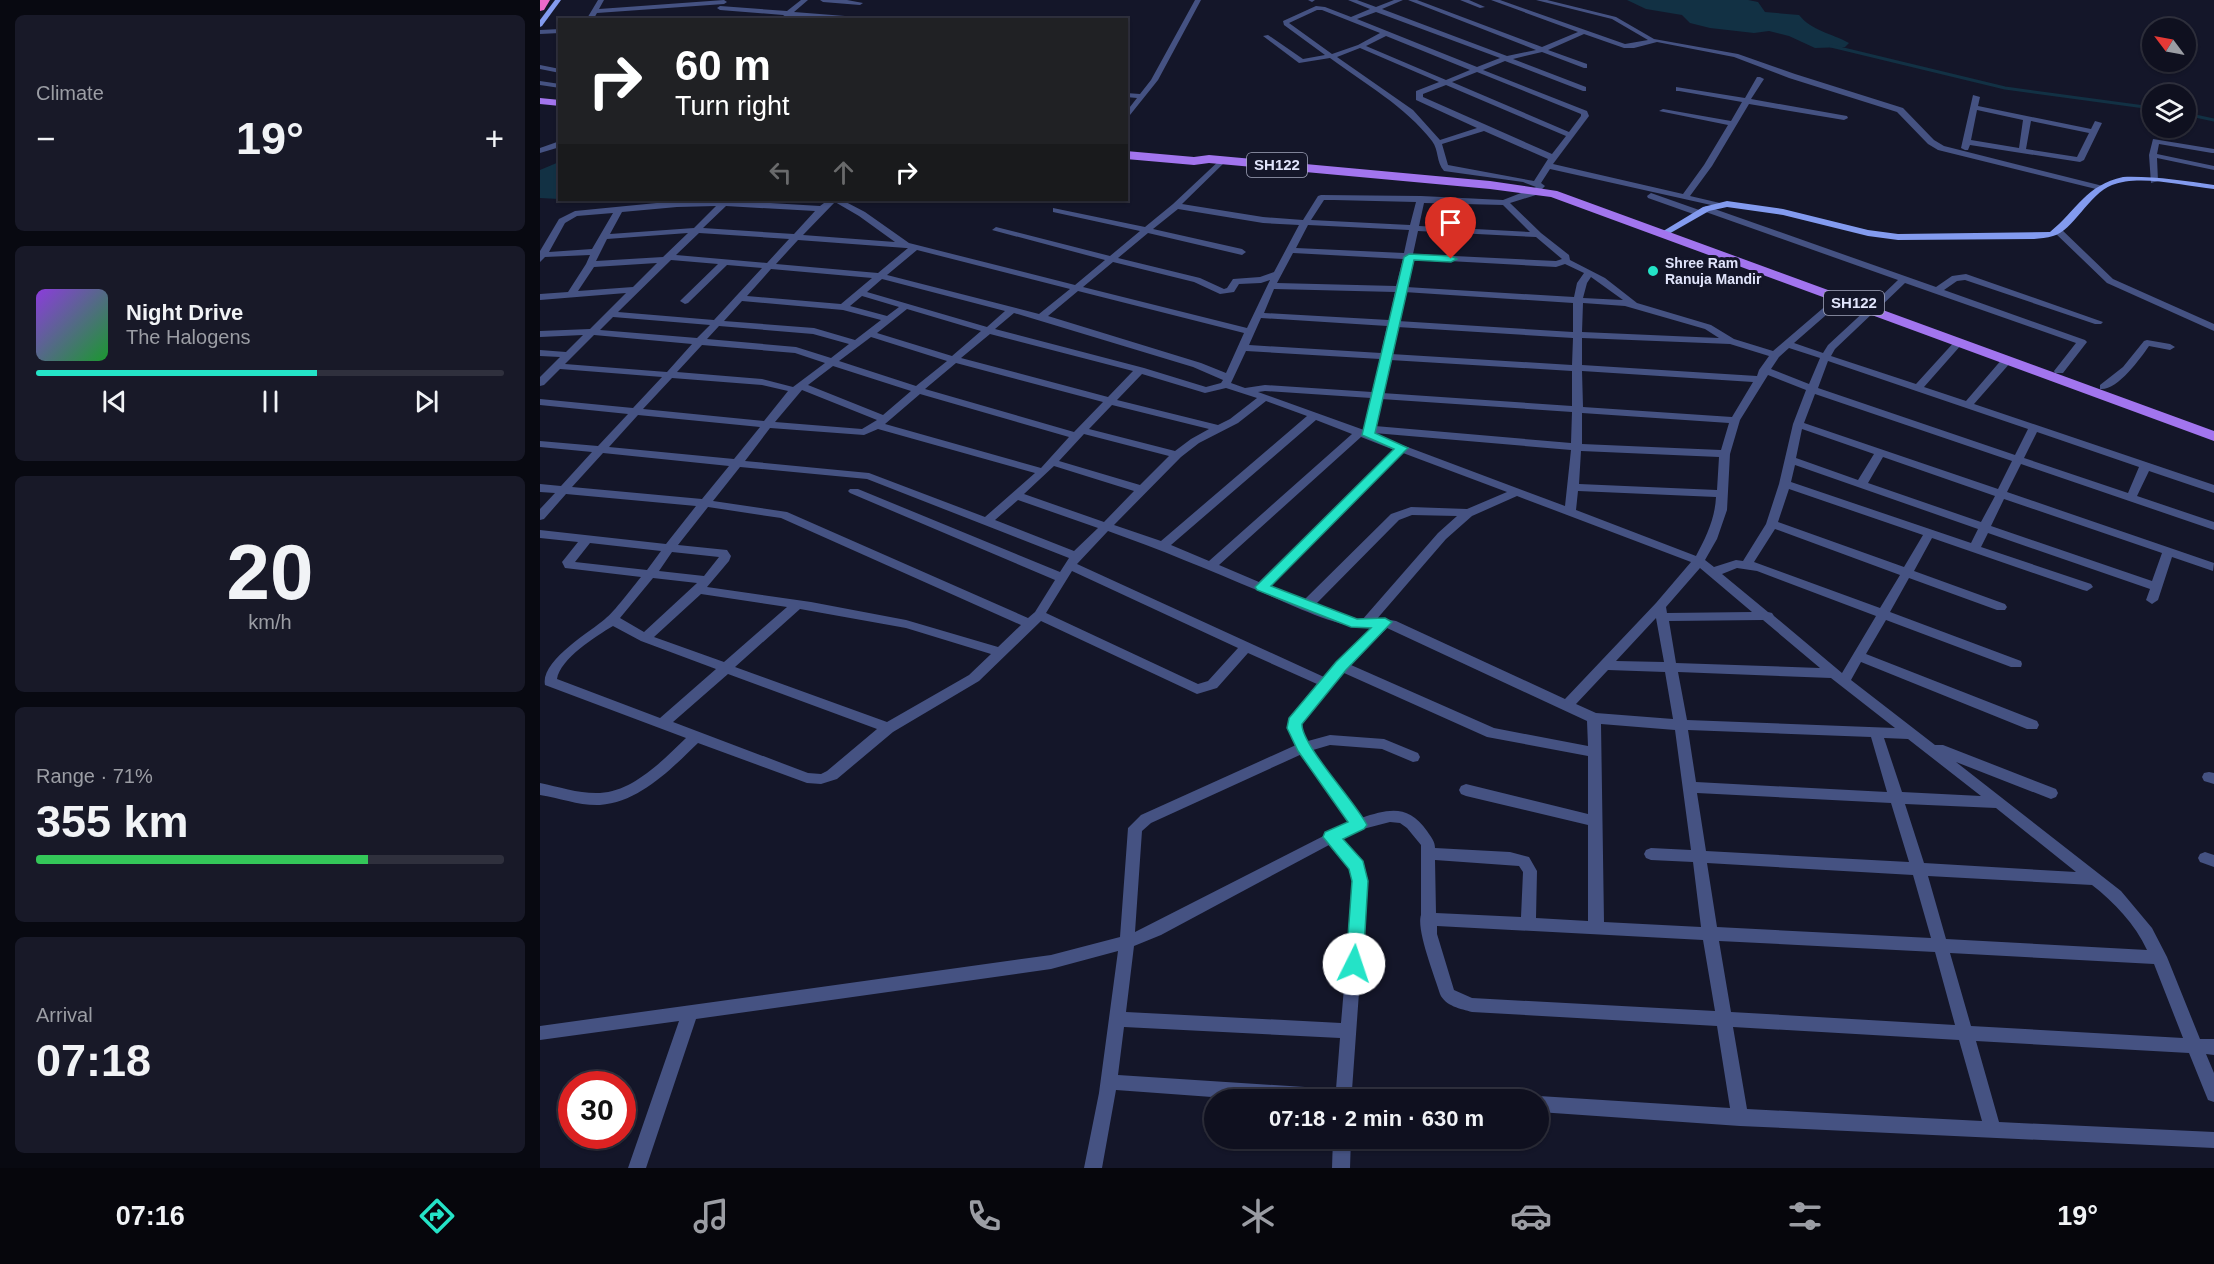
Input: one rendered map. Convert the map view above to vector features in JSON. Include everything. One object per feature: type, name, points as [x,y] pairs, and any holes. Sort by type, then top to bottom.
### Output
[{"type":"highway","points":[[540,8],[545,0]]},
{"type":"main road","points":[[540,95],[558,97]]},
{"type":"main road","points":[[540,101],[558,103]]},
{"type":"main road","name":"SH122","points":[[1128,147],[1199,155],[1216,160]]},
{"type":"main road","name":"SH122","points":[[1128,155],[1194,161],[1216,160],[1490,185],[1539,187],[2104,387],[2214,436]]},
{"type":"main road","name":"SH122","points":[[1874,307],[2007,360],[2214,427]]},
{"type":"street","points":[[540,25],[558,0]]},
{"type":"street","points":[[590,18],[601,0]]},
{"type":"street","points":[[628,18],[638,0]]},
{"type":"street","points":[[783,18],[805,0]]},
{"type":"street","points":[[823,0],[860,3]]},
{"type":"street","points":[[1128,116],[1154,80],[1198,0]]},
{"type":"street","points":[[1351,0],[1583,89]]},
{"type":"street","points":[[1382,0],[1391,4]]},
{"type":"street","points":[[1349,20],[1400,0]]},
{"type":"street","points":[[1411,0],[1584,66]]},
{"type":"street","points":[[1463,0],[1482,7]]},
{"type":"street","points":[[1494,0],[1628,47],[1652,40]]},
{"type":"street","points":[[1539,0],[1614,18],[1652,40],[1732,53],[1792,76],[1893,107],[1908,116],[1936,146],[1963,155],[2100,188]]},
{"type":"street","points":[[594,11],[721,6],[845,18]]},
{"type":"street","points":[[861,293],[1205,390],[1216,389],[1227,382],[1245,348],[1271,286],[1317,201],[1326,197],[1505,203],[1539,187],[1551,162],[1585,116],[1584,113],[1319,8],[1285,22],[1410,112],[1438,143],[1444,166],[1447,169],[1539,187]]},
{"type":"street","points":[[540,32],[558,31]]},
{"type":"street","points":[[1584,32],[1541,50],[1506,58],[1419,93],[1419,98],[1551,162],[1619,183],[1716,205],[1739,204],[1783,212],[1868,233],[1898,237],[2052,234],[2100,188],[2117,181],[2154,181],[2214,187]]},
{"type":"street","points":[[1266,36],[1302,61],[1332,56],[1384,34]]},
{"type":"street","points":[[1360,46],[1570,135]]},
{"type":"street","points":[[540,67],[558,71]]},
{"type":"street","points":[[549,84],[558,79]]},
{"type":"street","points":[[1685,197],[1760,79]]},
{"type":"street","points":[[540,83],[558,86]]},
{"type":"street","points":[[1679,89],[1845,118]]},
{"type":"street","points":[[1128,95],[1143,96]]},
{"type":"street","points":[[1963,155],[1976,97]]},
{"type":"street","points":[[1974,108],[2093,132]]},
{"type":"street","points":[[1663,111],[1733,124]]},
{"type":"street","points":[[2022,151],[2027,119]]},
{"type":"street","points":[[1966,142],[2081,159],[2098,123]]},
{"type":"street","points":[[1438,143],[1484,128]]},
{"type":"street","points":[[2154,181],[2152,155],[2154,142],[2212,151]]},
{"type":"street","points":[[540,151],[558,145]]},
{"type":"street","points":[[2152,155],[2214,168]]},
{"type":"street","points":[[2046,174],[2057,157]]},
{"type":"street","points":[[1041,317],[1176,206],[1216,160]]},
{"type":"street","points":[[1619,183],[1626,188],[1703,211],[2082,342],[2059,371]]},
{"type":"street","points":[[1210,566],[1366,432],[1377,398],[1421,199]]},
{"type":"street","points":[[541,257],[562,221],[569,216],[667,202],[727,201],[822,209]]},
{"type":"street","points":[[540,383],[727,201]]},
{"type":"street","points":[[540,516],[831,201]]},
{"type":"street","points":[[839,201],[910,246]]},
{"type":"street","points":[[1505,203],[1538,235],[1566,257],[1566,261]]},
{"type":"street","points":[[1668,231],[1716,205]]},
{"type":"street","points":[[1176,206],[1252,219],[1304,224],[1538,235]]},
{"type":"street","points":[[571,294],[591,264],[595,252],[619,210]]},
{"type":"street","points":[[1056,210],[1242,252]]},
{"type":"street","points":[[604,237],[697,230],[910,246],[1251,332]]},
{"type":"street","points":[[996,230],[1197,280],[1223,292],[1231,290],[1236,281],[1261,280],[1278,274]]},
{"type":"street","points":[[2057,230],[2110,281],[2214,328]]},
{"type":"street","points":[[843,307],[881,276],[910,246]]},
{"type":"street","points":[[1291,250],[1556,264],[1566,261],[1623,294],[1634,304]]},
{"type":"street","points":[[541,257],[595,252]]},
{"type":"street","points":[[591,264],[666,259],[881,276],[1041,317],[1197,364],[1245,391],[1366,432],[1402,448],[1699,561],[1840,677],[2098,879],[2133,914],[2147,933],[2159,957],[2214,1094]]},
{"type":"street","points":[[685,301],[725,262]]},
{"type":"street","points":[[1570,512],[1574,487],[1578,298],[1581,283],[1589,273]]},
{"type":"street","points":[[1937,291],[1955,278],[1966,277],[2098,322]]},
{"type":"street","points":[[1747,564],[1772,524],[1785,484],[1798,424],[1825,357],[1832,347],[1904,279]]},
{"type":"street","points":[[1271,286],[1578,298],[1634,304],[1708,327],[1731,341],[1775,355]]},
{"type":"street","points":[[540,297],[633,290]]},
{"type":"street","points":[[1568,704],[1661,612],[1699,561],[1712,539],[1717,524],[1725,454],[1735,420],[1775,355],[1843,296]]},
{"type":"street","points":[[741,297],[843,307],[887,319]]},
{"type":"street","points":[[906,306],[798,388],[735,463],[650,574],[615,613],[613,620],[585,638],[551,672],[550,682],[807,778],[821,779],[832,775],[888,728],[965,684],[1034,619],[1072,560],[1177,456],[1195,441],[1220,429],[1265,397]]},
{"type":"street","points":[[540,402],[854,433],[864,432],[880,422],[1012,310]]},
{"type":"street","points":[[610,314],[814,331],[856,343]]},
{"type":"street","points":[[1258,315],[1577,335],[1731,341]]},
{"type":"street","points":[[540,334],[591,332],[789,349],[917,390],[1079,433],[1177,456]]},
{"type":"street","points":[[870,334],[952,359],[1220,429]]},
{"type":"street","points":[[1918,388],[1959,342]]},
{"type":"street","points":[[2104,387],[2127,369],[2147,343],[2170,347]]},
{"type":"street","points":[[1787,344],[2214,489]]},
{"type":"street","points":[[1245,348],[1576,369],[1761,375],[1812,389],[2214,526]]},
{"type":"street","points":[[540,353],[567,355]]},
{"type":"street","points":[[1968,405],[2007,360]]},
{"type":"street","points":[[557,366],[762,382],[798,388],[880,422],[1043,472]]},
{"type":"street","points":[[987,521],[1043,472],[1140,370]]},
{"type":"street","points":[[1245,391],[1265,388],[1377,398],[1735,420]]},
{"type":"street","points":[[1163,546],[1315,415]]},
{"type":"street","points":[[1798,424],[2213,567]]},
{"type":"street","points":[[1974,549],[2034,427]]},
{"type":"street","points":[[1366,432],[1575,447],[1725,454]]},
{"type":"street","points":[[540,444],[869,476],[987,521],[1326,683]]},
{"type":"street","points":[[1261,587],[1402,448]]},
{"type":"street","points":[[1861,485],[1880,453]]},
{"type":"street","points":[[1790,460],[2156,587]]},
{"type":"street","points":[[1052,462],[1143,490]]},
{"type":"street","points":[[2131,498],[2146,465]]},
{"type":"street","points":[[1785,484],[2087,587]]},
{"type":"street","points":[[1574,487],[1722,494]]},
{"type":"street","points":[[540,488],[704,503],[783,515],[1197,689],[1212,685],[1247,646]]},
{"type":"street","points":[[854,491],[1060,577]]},
{"type":"street","points":[[1364,625],[1442,536],[1468,513],[1517,492]]},
{"type":"street","points":[[1018,495],[1163,546],[1306,606],[1364,625],[1385,622],[1568,704],[1594,718],[1681,725],[1912,734]]},
{"type":"street","points":[[1306,606],[1395,517],[1412,511],[1468,513]]},
{"type":"street","points":[[1772,524],[2001,607]]},
{"type":"street","points":[[540,534],[723,553],[725,556],[723,561],[702,585],[645,638]]},
{"type":"street","points":[[1605,665],[1840,677],[1860,656],[1929,534]]},
{"type":"street","points":[[586,539],[568,562],[569,565],[650,574],[906,624],[1000,652]]},
{"type":"street","points":[[2152,600],[2168,552]]},
{"type":"street","points":[[1714,572],[1736,564],[1747,564],[2016,664]]},
{"type":"street","points":[[661,724],[798,604]]},
{"type":"street","points":[[1661,612],[1768,616]]},
{"type":"street","points":[[1661,612],[1681,725],[1698,856],[1740,1118]]},
{"type":"street","points":[[613,620],[645,638],[888,728]]},
{"type":"street","points":[[1358,825],[1304,747],[1294,728],[1295,722],[1326,683],[1385,622]]},
{"type":"street","points":[[1860,656],[2032,725]]},
{"type":"street","points":[[1341,666],[1485,731],[1593,752]]},
{"type":"street","points":[[1594,718],[1596,929]]},
{"type":"street","points":[[1876,732],[1918,867],[1993,1130]]},
{"type":"street","points":[[540,789],[599,799],[613,797],[660,770],[696,737]]},
{"type":"street","points":[[1093,1168],[1108,1082],[1126,942],[1135,828],[1146,819],[1304,747],[1339,739],[1384,744],[1413,757]]},
{"type":"street","points":[[1926,744],[2051,793]]},
{"type":"street","points":[[1690,787],[2001,803]]},
{"type":"street","points":[[1466,790],[1594,821]]},
{"type":"street","points":[[540,1032],[1051,962],[1126,942],[1156,930],[1331,837],[1391,814],[1407,820],[1428,844],[1427,919],[1429,934],[1448,994],[1472,1005],[2214,1047]]},
{"type":"street","points":[[1331,837],[1357,866],[1360,881],[1344,1089]]},
{"type":"street","points":[[1428,854],[1510,858],[1524,861],[1530,871],[1528,925]]},
{"type":"street","points":[[1651,854],[1918,867],[2098,879]]},
{"type":"street","points":[[1427,919],[2159,957]]},
{"type":"street","points":[[637,1168],[690,1012]]},
{"type":"street","points":[[1116,1019],[1349,1031]]},
{"type":"street","points":[[1108,1082],[1211,1089]]},
{"type":"street","points":[[1549,1105],[1740,1118],[2214,1140]]},
{"type":"street","points":[[1341,1168],[1342,1149]]},
{"type":"water","points":[[1627,0],[1748,0],[1758,2],[1765,12],[1799,15],[1816,28],[1849,43],[1845,47],[1815,48],[1789,36],[1769,31],[1754,33],[1710,28],[1690,23],[1682,15],[1646,9]]},
{"type":"water","points":[[558,162],[558,199],[540,198],[540,170]]},
{"type":"waterway","points":[[1831,46],[2005,88],[2142,107]]},
{"type":"waterway","points":[[2196,116],[2214,120]]},
{"type":"place","name":"Shree Ram Ranuja Mandir","points":[[1653,271]]},
{"type":"route","points":[[1354,964],[1360,881],[1357,866],[1331,837],[1358,825],[1304,747],[1294,728],[1298,717],[1326,683],[1385,622],[1356,624],[1261,587],[1402,448],[1368,435],[1409,257],[1451,259]]}]
